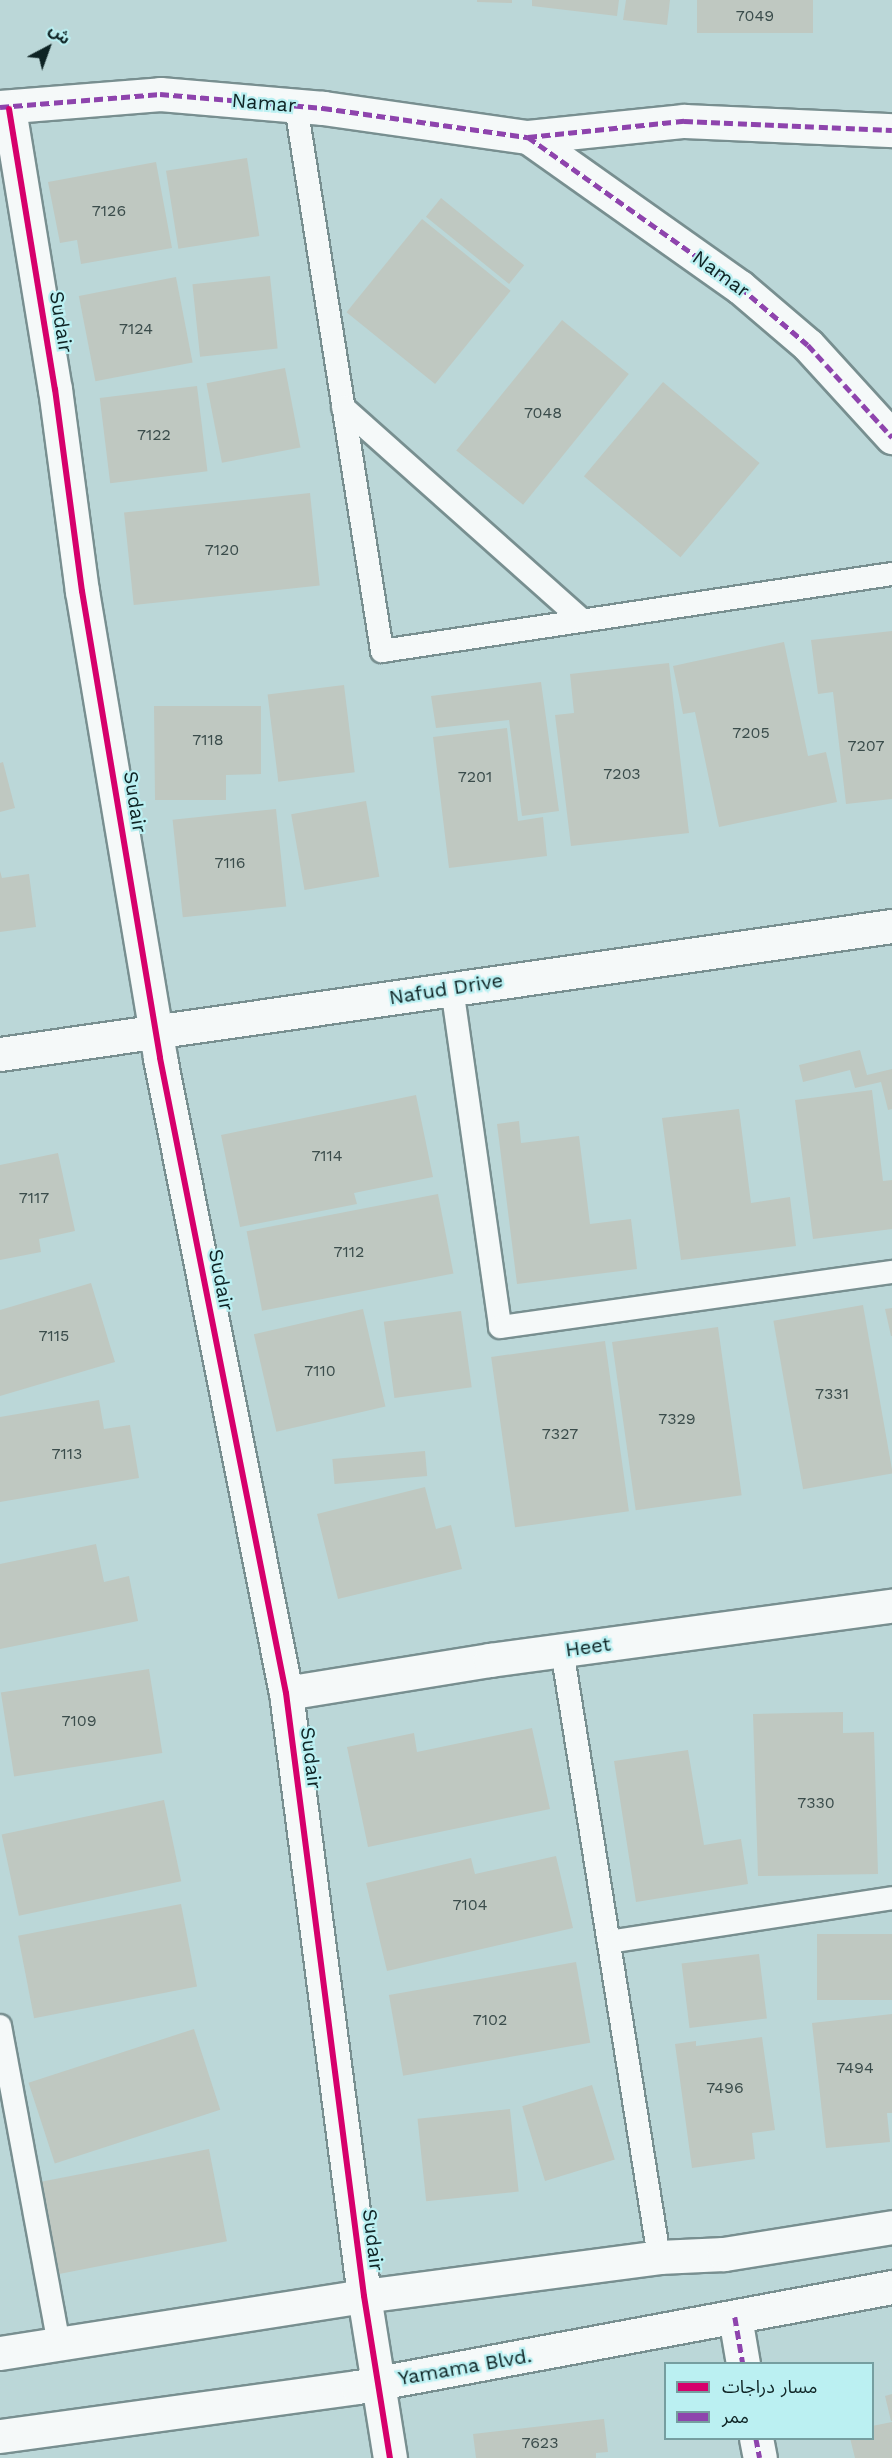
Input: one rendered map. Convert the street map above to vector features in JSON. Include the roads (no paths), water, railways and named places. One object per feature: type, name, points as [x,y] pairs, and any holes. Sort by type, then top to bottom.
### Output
[{"type":"street","name":"Namar","points":[[5,108],[160,94],[296,106],[528,136],[684,121],[892,130]]},
{"type":"street","name":"Sudair","points":[[5,108],[55,389],[82,591],[155,1032],[286,1693],[364,2296],[390,2458]]},
{"type":"street","name":"Namar","points":[[528,136],[740,286],[808,345],[892,437]]},
{"type":"street","name":"Nafud Drive","points":[[0,1054],[892,926]]},
{"type":"street","name":"Heet","points":[[286,1693],[562,1650],[892,1606]]},
{"type":"street","points":[[0,2353],[364,2296],[659,2257],[724,2254],[892,2227]]},
{"type":"street","name":"Yamama Blvd.","points":[[0,2436],[377,2383],[892,2287]]},
{"type":"street","points":[[735,2317],[743,2362]]},
{"type":"street","points":[[756,2440],[760,2458]]},
{"type":"lane","points":[[296,106],[382,651],[892,574]]},
{"type":"lane","points":[[343,407],[582,621]]},
{"type":"lane","points":[[452,988],[500,1327],[892,1272]]},
{"type":"lane","points":[[562,1650],[659,2257]]},
{"type":"lane","points":[[609,1942],[892,1898]]},
{"type":"lane","points":[[0,2025],[59,2344]]}]
